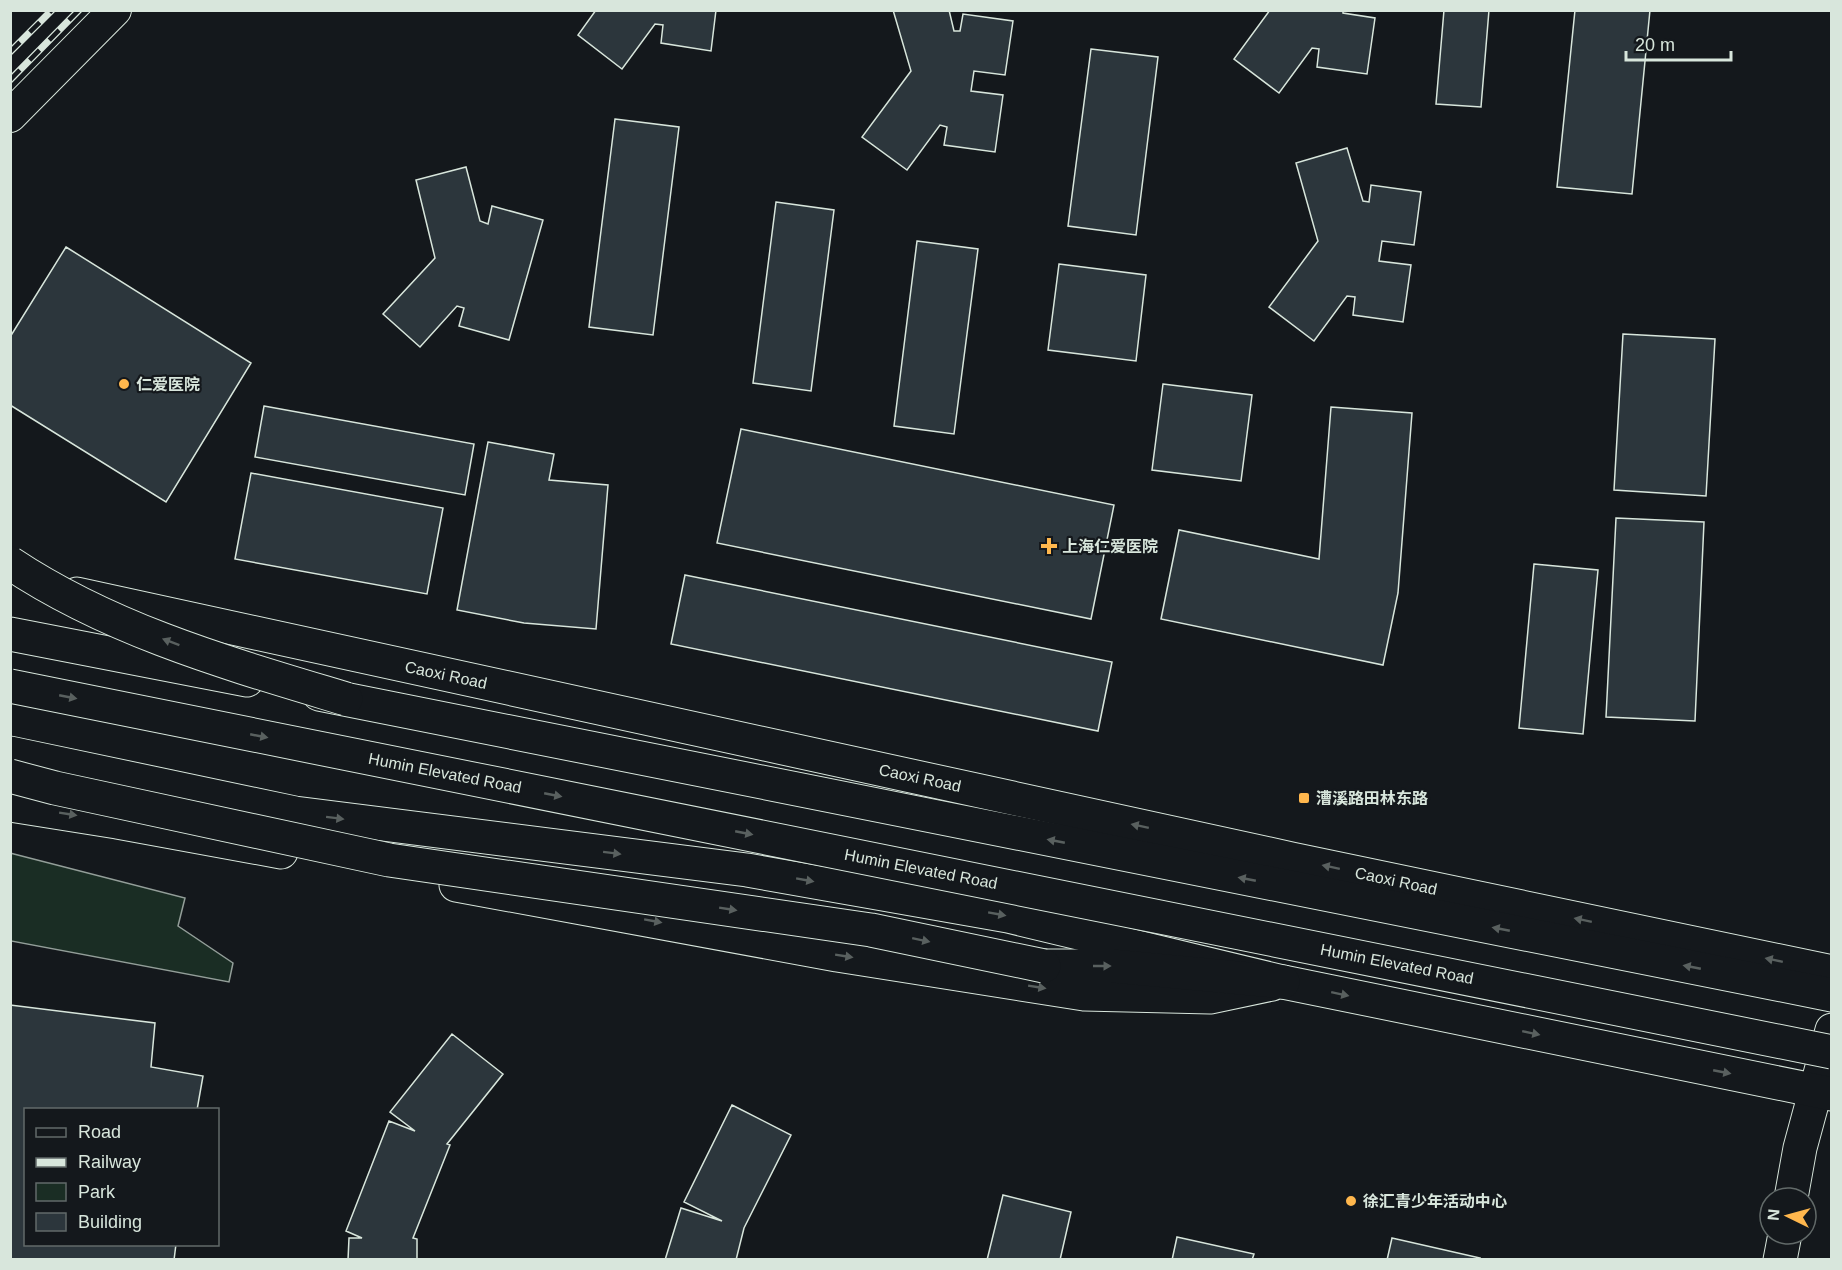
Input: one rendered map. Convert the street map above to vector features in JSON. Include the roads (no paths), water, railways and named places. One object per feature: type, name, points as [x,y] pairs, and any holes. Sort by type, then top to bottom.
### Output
[{"type":"main road","points":[[10,563],[82,606],[124,624],[225,662],[346,699]]},
{"type":"main road","name":"Caoxi Road","points":[[10,580],[1292,859],[1832,972]]},
{"type":"main road","points":[[10,634],[1832,995]]},
{"type":"main road","name":"Humin Elevated Road","points":[[10,686],[1832,1052]]},
{"type":"main road","points":[[10,753],[295,813]]},
{"type":"main road","points":[[10,777],[747,870],[1008,916],[1283,982],[1823,1092]]},
{"type":"main road","points":[[10,777],[389,860],[871,930],[1044,966],[1113,966],[1283,982]]},
{"type":"main road","points":[[10,805],[140,826],[837,955],[1084,994],[1210,997],[1283,982]]},
{"type":"main road","points":[[1793,1186],[1800,1148],[1823,1092],[1832,1030]]},
{"type":"street","points":[[10,116],[115,10]]},
{"type":"railway","points":[[10,52],[52,10]]},
{"type":"railway","points":[[10,80],[79,10]]},
{"type":"place","name":"仁爱医院","points":[[124,384]]},
{"type":"place","name":"上海仁爱医院","points":[[1049,546]]},
{"type":"place","name":"漕溪路田林东路","points":[[1304,798]]},
{"type":"place","name":"徐汇青少年活动中心","points":[[1351,1201]]}]
